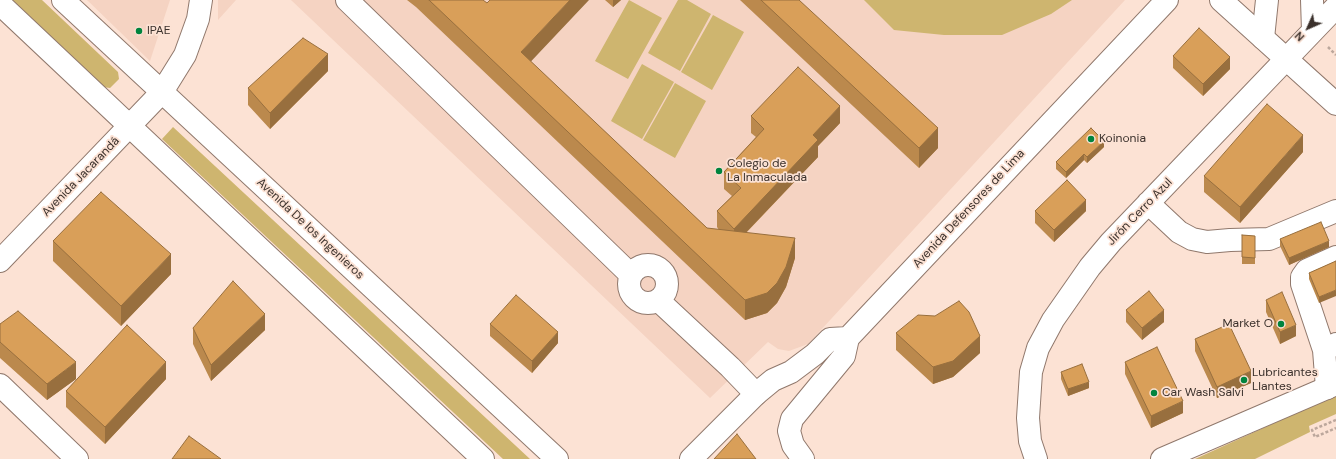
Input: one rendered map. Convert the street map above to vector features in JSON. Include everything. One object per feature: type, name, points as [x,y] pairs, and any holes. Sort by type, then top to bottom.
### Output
[{"type":"street","name":"Avenida De los Ingenieros","points":[[63,0],[557,459]]},
{"type":"street","name":"Avenida Jacarandá","points":[[0,261],[162,92],[185,55],[198,19],[201,0]]},
{"type":"street","points":[[347,0],[631,275]]},
{"type":"street","name":"Avenida Defensores de Lima","points":[[848,338],[1167,0]]},
{"type":"street","points":[[1221,0],[1336,104]]},
{"type":"street","points":[[1263,38],[1267,0]]},
{"type":"street","points":[[1312,0],[1313,31]]},
{"type":"street","points":[[0,4],[483,459]]},
{"type":"street","name":"Jirón Cerro Azul","points":[[1036,459],[1030,441],[1028,418],[1031,372],[1038,348],[1053,320],[1090,267],[1111,242],[1336,7]]},
{"type":"street","points":[[1314,84],[1336,92]]},
{"type":"street","points":[[1148,203],[1179,232],[1192,240],[1207,242],[1269,239],[1336,211]]},
{"type":"street","points":[[1162,459],[1332,386],[1330,347],[1302,284],[1302,277],[1307,270],[1336,257]]},
{"type":"street","points":[[645,264],[654,265],[662,269],[667,277],[668,286],[665,294],[659,301],[649,303],[639,301],[632,294],[629,284],[631,275],[637,268],[645,264]]},
{"type":"street","points":[[659,301],[730,367],[756,394]]},
{"type":"street","points":[[691,459],[756,394],[773,380],[791,372],[816,354],[830,339],[848,338],[844,356],[792,419],[789,431],[793,445],[803,459]]},
{"type":"street","points":[[0,385],[77,459]]},
{"type":"path","points":[[1336,420],[1312,430],[1315,437],[1336,428]]},
{"type":"shaded area","points":[[11,0],[42,0],[118,72],[119,79],[110,88],[103,87]]},
{"type":"shaded area","name":"IPAE","points":[[87,0],[170,0],[150,61]]},
{"type":"shaded area","points":[[218,0],[236,0],[218,20]]},
{"type":"shaded area","name":"Colegio de La Inmaculada","points":[[291,0],[1125,0],[808,344],[789,351],[778,349],[768,342],[710,398]]},
{"type":"shaded area","points":[[629,0],[662,18],[628,79],[595,61]]},
{"type":"shaded area","points":[[678,0],[687,0],[711,14],[680,71],[648,53]]},
{"type":"shaded area","points":[[864,0],[1072,0],[1051,14],[1002,35],[944,35],[894,30]]},
{"type":"shaded area","points":[[713,15],[744,32],[712,90],[681,72]]},
{"type":"shaded area","points":[[642,64],[674,82],[642,139],[611,121]]},
{"type":"shaded area","points":[[675,83],[706,101],[675,158],[643,140]]},
{"type":"shaded area","points":[[173,127],[530,459],[503,459],[162,139]]},
{"type":"shaded area","points":[[1336,395],[1336,414],[1309,426],[1310,432],[1255,459],[1195,459]]},
{"type":"building","points":[[429,0],[483,0],[487,3],[490,0],[570,0],[521,52],[707,228],[795,238],[786,267],[777,283],[767,293],[745,300]]},
{"type":"building","points":[[761,0],[799,0],[938,128],[919,148]]},
{"type":"building","points":[[1199,28],[1230,57],[1203,84],[1173,56]]},
{"type":"building","points":[[303,38],[328,54],[270,113],[248,88]]},
{"type":"building","points":[[798,67],[840,106],[813,135],[818,140],[734,229],[717,211],[741,188],[724,172],[764,129],[751,116]]},
{"type":"building","points":[[1267,104],[1303,135],[1240,207],[1204,176]]},
{"type":"building","points":[[1091,128],[1104,141],[1087,157],[1084,154],[1066,172],[1056,162]]},
{"type":"building","points":[[1067,180],[1086,200],[1054,230],[1035,211]]},
{"type":"building","points":[[101,192],[171,254],[121,306],[53,241]]},
{"type":"building","points":[[1321,222],[1329,241],[1289,258],[1280,239]]},
{"type":"building","points":[[1242,235],[1255,236],[1255,258],[1242,257]]},
{"type":"building","points":[[1336,261],[1336,290],[1319,297],[1309,273]]},
{"type":"building","points":[[233,281],[265,314],[211,365],[193,328]]},
{"type":"building","points":[[1149,291],[1164,310],[1142,328],[1126,310]]},
{"type":"building","points":[[1282,292],[1296,325],[1280,332],[1266,300]]},
{"type":"building","points":[[516,295],[558,332],[532,361],[490,324]]},
{"type":"building","points":[[959,301],[969,312],[980,336],[953,361],[933,367],[896,333],[918,315],[935,316]]},
{"type":"building","points":[[18,311],[76,362],[47,384],[0,342],[0,324]]},
{"type":"building","points":[[1229,324],[1251,371],[1217,387],[1195,339]]},
{"type":"building","points":[[127,325],[166,362],[105,427],[66,391]]},
{"type":"building","name":"Car Wash Salvi","points":[[1157,347],[1183,401],[1151,416],[1125,362]]},
{"type":"building","points":[[1082,364],[1089,382],[1068,389],[1061,372]]},
{"type":"building","points":[[737,434],[756,459],[714,459]]},
{"type":"building","points":[[189,436],[221,459],[172,459]]},
{"type":"place","name":"IPAE","points":[[139,31]]},
{"type":"place","name":"Koinonia","points":[[1091,139]]},
{"type":"place","name":"Colegio de La Inmaculada","points":[[719,171]]},
{"type":"place","name":"Market O","points":[[1281,324]]},
{"type":"place","name":"Lubricantes Llantes","points":[[1244,380]]},
{"type":"place","name":"Car Wash Salvi","points":[[1154,393]]}]
